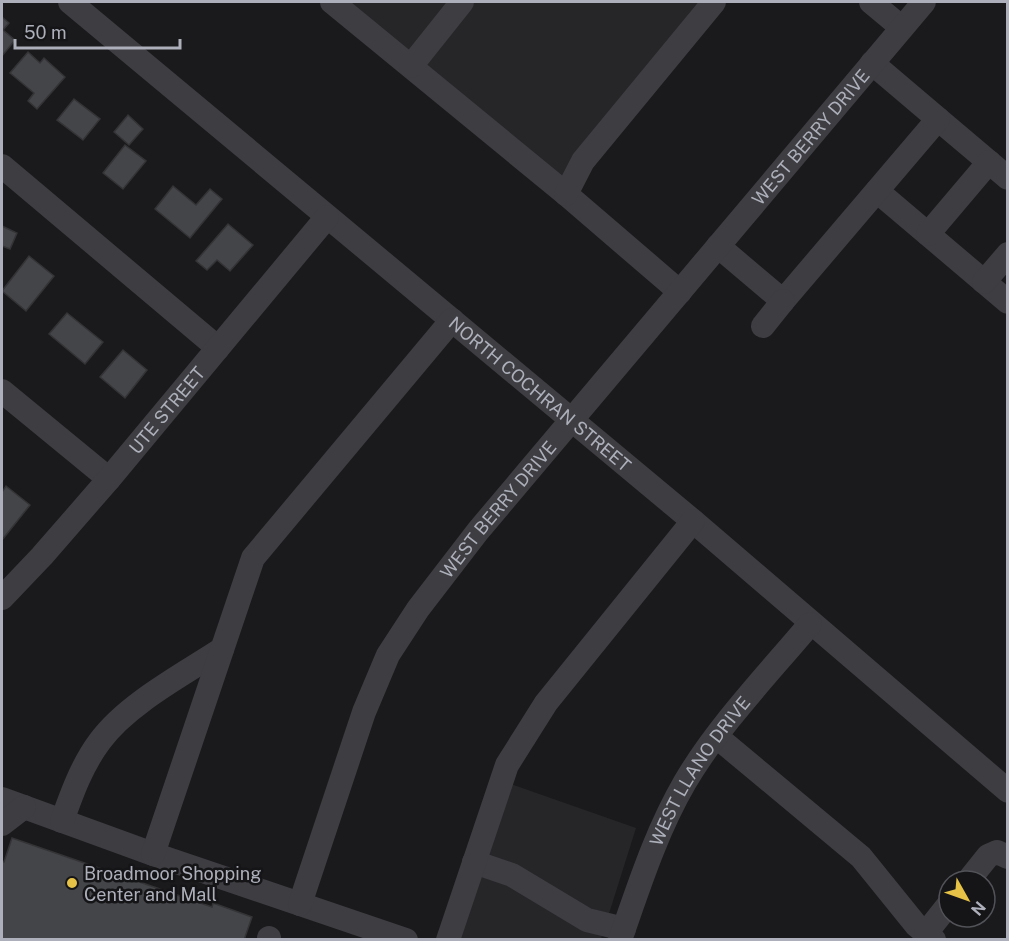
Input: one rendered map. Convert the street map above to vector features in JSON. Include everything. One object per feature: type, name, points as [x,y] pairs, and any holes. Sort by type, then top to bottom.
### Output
[{"type":"street","name":"NORTH COCHRAN STREET","points":[[70,2],[693,521],[810,624],[1008,791]]},
{"type":"street","points":[[332,2],[566,194],[680,292]]},
{"type":"street","points":[[411,66],[462,2]]},
{"type":"street","points":[[566,194],[583,160],[714,2]]},
{"type":"street","points":[[871,2],[901,27]]},
{"type":"street","name":"WEST BERRY DRIVE","points":[[300,904],[364,712],[388,655],[418,609],[471,540],[924,2]]},
{"type":"street","points":[[872,63],[1008,178]]},
{"type":"street","points":[[763,326],[938,119]]},
{"type":"street","points":[[928,234],[989,162]]},
{"type":"street","points":[[2,166],[218,348]]},
{"type":"street","points":[[877,191],[1008,302]]},
{"type":"street","name":"UTE STREET","points":[[2,598],[42,556],[108,479],[327,217]]},
{"type":"street","points":[[718,246],[783,301]]},
{"type":"street","points":[[984,282],[1008,254]]},
{"type":"street","points":[[153,854],[253,558],[452,320]]},
{"type":"street","points":[[2,391],[108,479]]},
{"type":"street","points":[[448,939],[507,765],[546,703],[693,521]]},
{"type":"street","name":"WEST LLANO DRIVE","points":[[622,934],[664,822],[686,781],[717,737],[810,624]]},
{"type":"street","points":[[62,820],[80,772],[101,740],[130,710],[222,649]]},
{"type":"street","points":[[717,737],[861,857],[916,925],[930,936]]},
{"type":"street","points":[[2,799],[153,854],[406,939]]},
{"type":"street","points":[[2,824],[24,807]]},
{"type":"street","points":[[978,869],[988,856],[997,852],[1008,857]]},
{"type":"street","points":[[474,862],[512,875],[587,920],[622,934]]},
{"type":"shaded area","points":[[346,2],[709,2],[561,183]]},
{"type":"shaded area","points":[[508,783],[636,828],[601,939],[453,939]]},
{"type":"building","points":[[2,17],[9,23],[3,30],[15,40],[2,56]]},
{"type":"building","points":[[28,52],[40,63],[44,58],[65,77],[37,109],[28,101],[34,93],[10,73]]},
{"type":"building","points":[[74,99],[100,119],[83,140],[57,120]]},
{"type":"building","points":[[128,115],[143,129],[129,145],[114,132]]},
{"type":"building","points":[[125,145],[146,161],[123,189],[103,173]]},
{"type":"building","points":[[173,186],[196,205],[210,189],[222,199],[190,238],[155,209]]},
{"type":"building","points":[[228,224],[253,245],[230,271],[217,260],[207,270],[196,261]]},
{"type":"building","points":[[2,226],[17,233],[10,249],[2,246]]},
{"type":"building","points":[[29,256],[54,276],[26,311],[2,291]]},
{"type":"building","points":[[67,313],[103,342],[85,364],[49,334]]},
{"type":"building","points":[[123,350],[147,370],[125,398],[100,377]]},
{"type":"building","points":[[6,486],[30,505],[2,540],[2,492]]},
{"type":"building","name":"Broadmoor Shopping Center and Mall","points":[[12,838],[212,907],[213,903],[252,917],[244,940],[2,940],[2,861],[4,862]]},
{"type":"place","name":"Broadmoor Shopping Center and Mall","points":[[72,883]]}]
